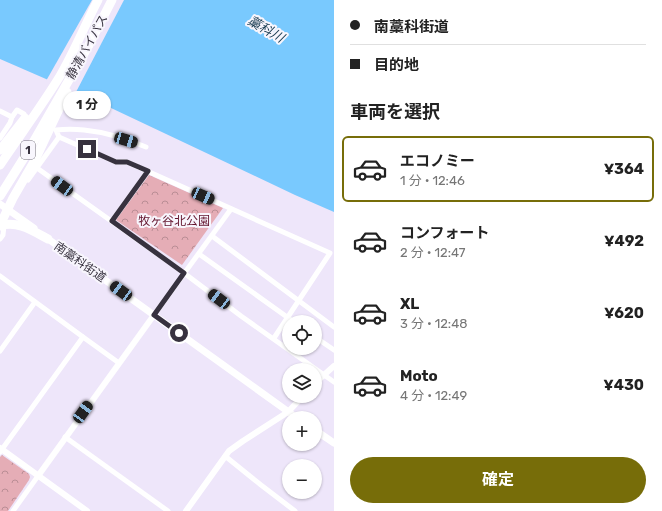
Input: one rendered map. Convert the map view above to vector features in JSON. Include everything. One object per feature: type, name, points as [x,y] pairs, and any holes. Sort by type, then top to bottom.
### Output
[{"type":"highway","name":"静清バイパス","points":[[0,165],[46,98],[71,55],[98,0]]},
{"type":"highway","name":"静清バイパス","points":[[0,196],[27,153],[89,45],[112,0]]},
{"type":"highway","name":"1","points":[[0,150],[23,122],[80,37]]},
{"type":"highway","name":"1","points":[[1,223],[13,198],[35,160],[89,45]]},
{"type":"highway","points":[[3,206],[1,223],[18,225],[48,238]]},
{"type":"main road","name":"南藁科街道","points":[[3,206],[287,411]]},
{"type":"main road","points":[[322,435],[334,443]]},
{"type":"street","points":[[0,110],[12,116]]},
{"type":"street","points":[[0,138],[17,110],[24,114]]},
{"type":"street","points":[[146,147],[113,136],[84,130],[56,130],[59,137],[116,162],[127,162],[148,171],[330,254],[290,315]]},
{"type":"street","points":[[3,206],[37,168],[59,137]]},
{"type":"street","points":[[37,168],[334,382]]},
{"type":"street","points":[[112,221],[148,171]]},
{"type":"street","points":[[14,511],[65,437],[231,209]]},
{"type":"street","points":[[0,239],[3,235],[1,223]]},
{"type":"street","points":[[212,236],[334,327]]},
{"type":"street","points":[[199,254],[284,315]]},
{"type":"street","points":[[0,276],[119,363]]},
{"type":"street","points":[[0,351],[35,302]]},
{"type":"street","points":[[274,338],[282,327]]},
{"type":"street","points":[[83,337],[1,449],[87,511]]},
{"type":"street","points":[[322,342],[334,350]]},
{"type":"street","points":[[324,375],[334,366]]},
{"type":"street","points":[[289,411],[296,403]]},
{"type":"street","points":[[186,511],[234,447],[282,416]]},
{"type":"street","points":[[65,437],[168,511]]},
{"type":"street","points":[[226,456],[295,511]]},
{"type":"green space","name":"牧ヶ谷北公園","points":[[149,175],[223,208],[182,265],[116,220]]},
{"type":"green space","points":[[2,455],[29,474],[30,477],[8,511],[0,511],[0,457]]},
{"type":"water","name":"藁科川","points":[[0,0],[334,0],[334,212],[92,99],[0,59]]},
{"type":"pier","points":[[92,0],[124,0],[75,94],[46,81]]},
{"type":"route","points":[[87,149],[116,162],[127,162],[148,171],[112,221],[184,273],[154,315],[179,333]]}]
